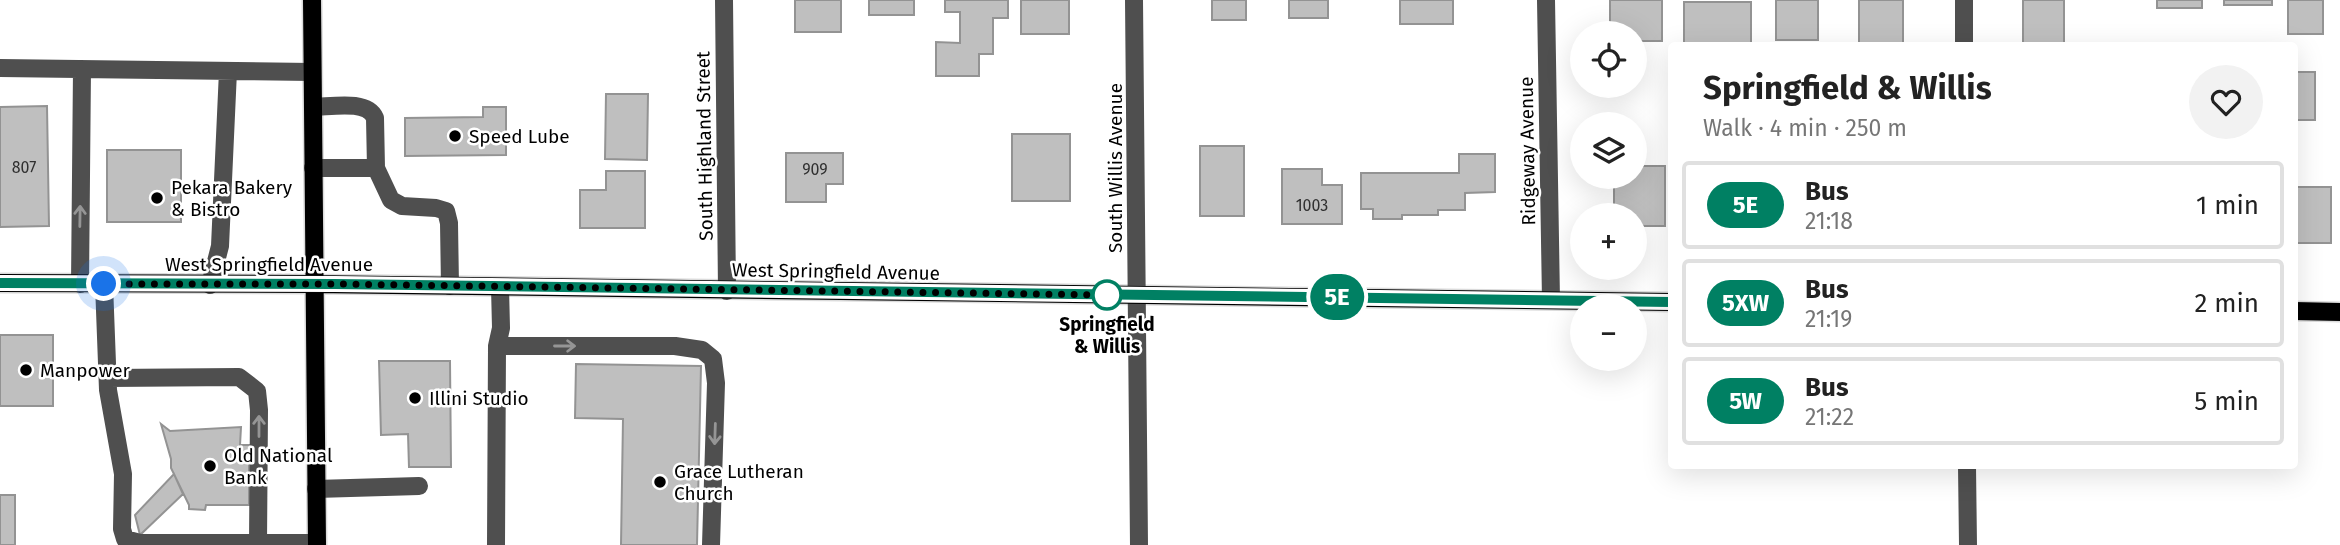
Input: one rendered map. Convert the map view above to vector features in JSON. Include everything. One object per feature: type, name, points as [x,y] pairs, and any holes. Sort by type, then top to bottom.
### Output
[{"type":"main road","points":[[312,0],[317,544]]},
{"type":"main road","name":"West Springfield Avenue","points":[[0,283],[314,284],[1668,302]]},
{"type":"main road","points":[[2298,312],[2340,312]]},
{"type":"street","name":"South Highland Street","points":[[724,0],[727,291]]},
{"type":"street","name":"South Willis Avenue","points":[[1134,0],[1139,545]]},
{"type":"street","name":"Ridgeway Avenue","points":[[1546,0],[1551,300]]},
{"type":"street","points":[[1964,0],[1964,42]]},
{"type":"street","points":[[0,68],[312,72]]},
{"type":"street","points":[[80,284],[82,69]]},
{"type":"street","points":[[210,285],[220,246],[228,71]]},
{"type":"street","points":[[313,107],[362,106],[372,111],[375,118],[376,168],[391,201],[402,206],[446,211],[450,223],[450,286]]},
{"type":"street","points":[[313,168],[376,168]]},
{"type":"street","points":[[104,284],[108,378],[123,474],[122,529],[125,539],[140,543],[317,544]]},
{"type":"street","points":[[496,545],[496,346],[501,328],[500,287]]},
{"type":"street","points":[[496,346],[675,346],[702,350],[713,359],[716,383],[711,545]]},
{"type":"street","points":[[108,378],[239,377],[257,391],[258,543]]},
{"type":"street","points":[[1967,469],[1968,545]]},
{"type":"street","points":[[316,489],[419,486]]},
{"type":"building","points":[[795,0],[841,0],[841,32],[795,32]]},
{"type":"building","points":[[869,0],[914,0],[914,15],[869,15]]},
{"type":"building","points":[[945,0],[1008,0],[1008,18],[993,18],[993,54],[979,54],[979,76],[936,76],[936,42],[960,43],[960,12],[945,12]]},
{"type":"building","points":[[1021,0],[1069,0],[1069,34],[1021,34]]},
{"type":"building","points":[[1212,0],[1246,0],[1246,20],[1212,20]]},
{"type":"building","points":[[1289,0],[1328,0],[1328,18],[1289,18]]},
{"type":"building","points":[[1400,0],[1453,0],[1453,24],[1400,24]]},
{"type":"building","points":[[1610,0],[1662,0],[1662,41],[1647,41],[1647,21],[1610,21]]},
{"type":"building","points":[[1776,0],[1818,0],[1818,40],[1776,40]]},
{"type":"building","points":[[1859,0],[1903,0],[1903,42],[1859,42]]},
{"type":"building","points":[[2023,0],[2064,0],[2064,42],[2023,42]]},
{"type":"building","points":[[2157,0],[2202,0],[2202,8],[2157,8]]},
{"type":"building","points":[[2224,0],[2272,0],[2272,5],[2224,5]]},
{"type":"building","points":[[2288,0],[2323,0],[2323,34],[2288,34]]},
{"type":"building","points":[[1684,2],[1751,2],[1751,42],[1684,42]]},
{"type":"building","points":[[2298,72],[2315,72],[2315,120],[2298,120]]},
{"type":"building","points":[[606,94],[648,94],[647,160],[605,159]]},
{"type":"building","points":[[47,106],[49,226],[0,227],[0,107]]},
{"type":"building","name":"Speed Lube","points":[[483,107],[506,107],[506,155],[405,156],[405,118],[483,117]]},
{"type":"building","points":[[1012,134],[1070,134],[1070,201],[1012,201]]},
{"type":"building","points":[[1200,146],[1244,146],[1244,216],[1200,216]]},
{"type":"building","points":[[107,150],[181,150],[181,222],[107,222]]},
{"type":"building","points":[[786,153],[843,153],[843,184],[826,184],[826,202],[786,202]]},
{"type":"building","points":[[1459,154],[1495,154],[1495,192],[1465,193],[1465,210],[1438,210],[1438,215],[1402,215],[1402,219],[1373,219],[1373,209],[1361,209],[1361,173],[1459,173]]},
{"type":"building","points":[[1647,166],[1665,166],[1665,226],[1647,226],[1647,203],[1614,203],[1614,189],[1647,189]]},
{"type":"building","points":[[1282,169],[1322,169],[1322,185],[1342,185],[1342,224],[1282,224]]},
{"type":"building","points":[[606,171],[645,171],[645,228],[580,228],[580,190],[606,190]]},
{"type":"building","points":[[2298,187],[2331,187],[2331,243],[2298,243]]},
{"type":"building","name":"Manpower","points":[[0,335],[53,335],[53,406],[0,406]]},
{"type":"building","name":"Illini Studio","points":[[379,361],[450,361],[451,467],[409,467],[408,434],[381,435]]},
{"type":"building","name":"Grace Lutheran Church","points":[[576,364],[701,366],[697,545],[621,545],[623,419],[575,418]]},
{"type":"building","name":"Old National Bank","points":[[161,424],[170,431],[241,427],[240,445],[249,445],[249,505],[206,505],[205,510],[189,509],[171,468]]},
{"type":"building","points":[[174,474],[183,494],[140,535],[135,515]]},
{"type":"building","points":[[0,495],[15,495],[15,545],[0,545]]},
{"type":"bus line","name":"5E","points":[[0,283],[335,284],[1668,302]]},
{"type":"place","name":"Speed Lube","points":[[455,136]]},
{"type":"place","name":"Pekara Bakery & Bistro","points":[[157,198]]},
{"type":"place","name":"Springfield & Willis","points":[[1107,295]]},
{"type":"place","name":"Manpower","points":[[26,370]]},
{"type":"place","name":"Illini Studio","points":[[415,398]]},
{"type":"place","name":"Old National Bank","points":[[210,466]]},
{"type":"place","name":"Grace Lutheran Church","points":[[660,482]]},
{"type":"route","points":[[104,284],[335,284],[1107,295]]}]
